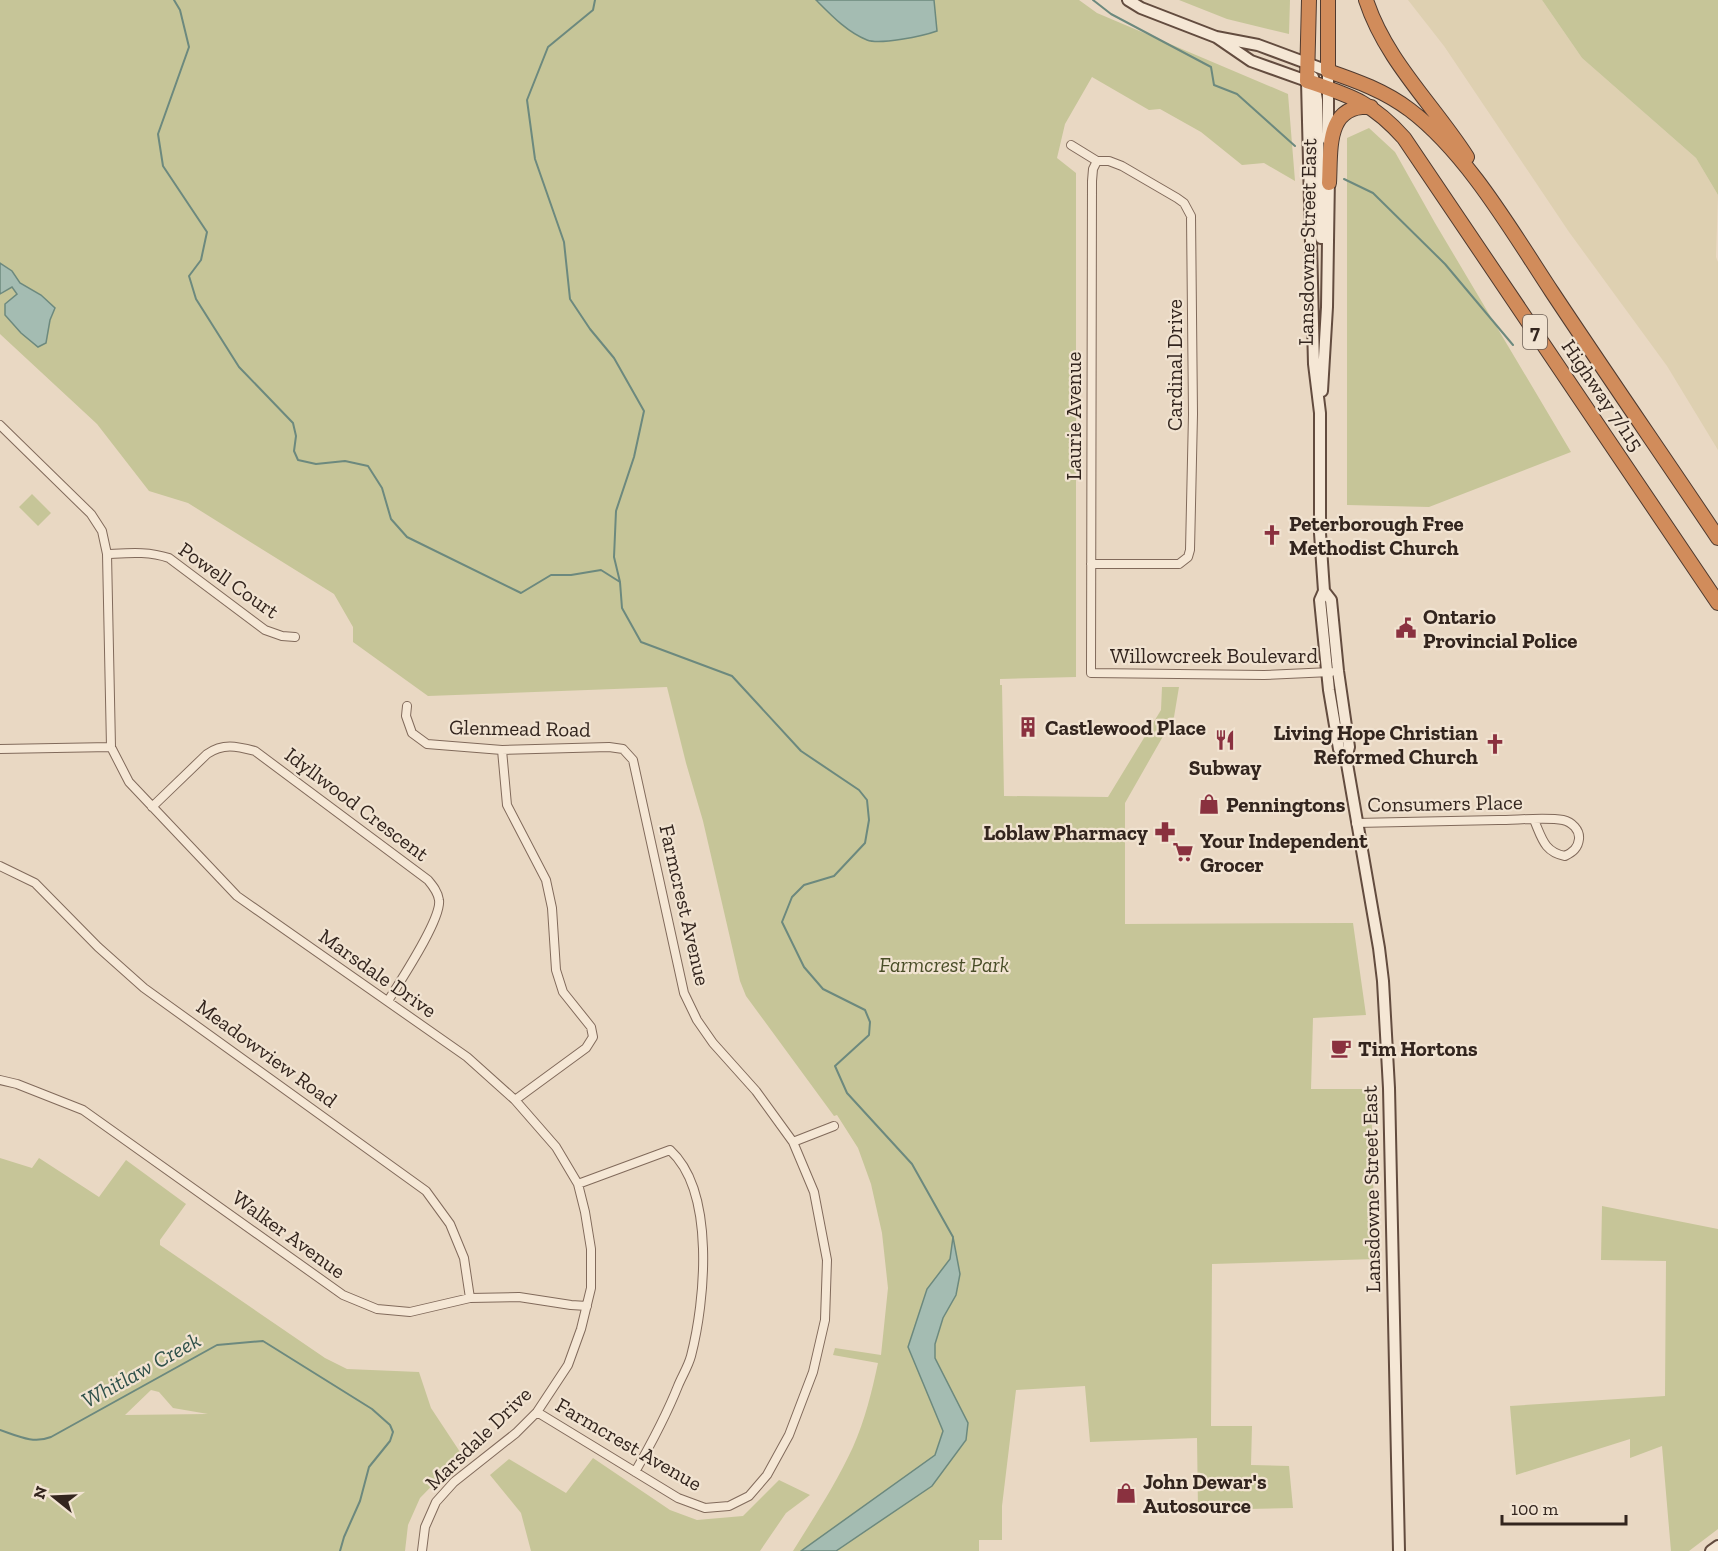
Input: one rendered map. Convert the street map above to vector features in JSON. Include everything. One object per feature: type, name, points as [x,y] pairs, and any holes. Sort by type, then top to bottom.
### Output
[{"type":"highway","points":[[1309,0],[1307,63],[1317,84]]},
{"type":"highway","points":[[1328,0],[1328,71]]},
{"type":"highway","points":[[1366,0],[1392,54],[1413,85],[1447,127],[1494,199],[1499,213]]},
{"type":"highway","name":"Highway 7/115","points":[[1328,71],[1374,88],[1411,110],[1452,150],[1499,213],[1718,538]]},
{"type":"highway","name":"Highway 7/115","points":[[1317,84],[1351,96],[1372,107],[1397,130],[1412,149],[1718,603]]},
{"type":"highway","points":[[1329,183],[1332,135],[1338,120],[1353,108],[1372,107]]},
{"type":"main road","points":[[1128,0],[1141,8],[1216,37],[1258,45],[1328,71]]},
{"type":"main road","points":[[1216,37],[1251,61],[1317,84],[1322,264],[1327,307]]},
{"type":"main road","name":"Lansdowne Street East","points":[[1320,413],[1314,364],[1317,84],[1328,71]]},
{"type":"main road","name":"Lansdowne Street East","points":[[1317,84],[1329,183],[1325,366],[1320,413],[1320,533],[1324,591],[1331,600],[1333,672],[1348,747],[1346,758],[1379,948],[1384,1001],[1389,1088],[1399,1551]]},
{"type":"main road","points":[[1711,1551],[1718,1546]]},
{"type":"street","name":"Cardinal Drive","points":[[1071,145],[1098,160],[1109,160],[1122,166],[1177,198],[1185,203],[1191,216],[1193,414],[1188,557],[1179,564],[1091,564]]},
{"type":"street","name":"Laurie Avenue","points":[[1090,673],[1092,181],[1093,169],[1098,160]]},
{"type":"street","name":"Marsdale Drive","points":[[0,425],[91,514],[102,531],[107,554],[111,747],[129,782],[237,896],[467,1058],[515,1100],[556,1148],[578,1184],[591,1249],[591,1288],[582,1329],[568,1365],[537,1412],[516,1433],[454,1482],[436,1502],[425,1527],[422,1551]]},
{"type":"street","name":"Powell Court","points":[[107,554],[139,552],[169,558],[265,630],[295,638]]},
{"type":"street","name":"Willowcreek Boulevard","points":[[1090,673],[1264,675],[1333,672]]},
{"type":"street","name":"Glenmead Road","points":[[407,706],[406,717],[412,733],[427,744],[502,750],[609,747],[623,749]]},
{"type":"street","name":"Idyllwood Crescent","points":[[152,807],[217,747],[232,746],[255,751],[428,880],[436,890],[440,902],[436,918],[388,1001]]},
{"type":"street","points":[[0,749],[111,747]]},
{"type":"street","name":"Farmcrest Avenue","points":[[537,1412],[678,1498],[705,1508],[729,1506],[748,1496],[767,1475],[789,1435],[813,1372],[825,1320],[827,1260],[814,1192],[793,1142],[756,1091],[713,1043],[697,1020],[684,993],[633,760],[623,749]]},
{"type":"street","points":[[502,750],[507,805],[546,880],[552,908],[556,970],[563,992],[591,1027],[593,1038],[586,1048],[515,1100]]},
{"type":"street","name":"Consumers Place","points":[[1356,823],[1534,820],[1563,820],[1572,823],[1579,837],[1577,847],[1565,856],[1555,854],[1548,849],[1534,820]]},
{"type":"street","name":"Meadowview Road","points":[[0,866],[35,883],[98,947],[144,988],[426,1191],[450,1224],[464,1258],[470,1298]]},
{"type":"street","name":"Walker Avenue","points":[[0,1080],[83,1110],[343,1295],[377,1309],[410,1312],[470,1298],[519,1297],[587,1306]]},
{"type":"street","points":[[793,1142],[834,1126]]},
{"type":"street","points":[[578,1184],[670,1150],[680,1159],[695,1194],[702,1240],[703,1290],[690,1358],[664,1421],[635,1472]]},
{"type":"shaded area","points":[[816,0],[934,0],[937,31],[891,41],[867,40],[846,28]]},
{"type":"shaded area","points":[[1408,0],[1542,0],[1582,58],[1696,158],[1718,195],[1716,257],[1718,262],[1718,450],[1667,366],[1569,232],[1444,46]]},
{"type":"shaded area","points":[[0,263],[12,271],[20,283],[41,295],[55,308],[50,320],[46,343],[38,347],[5,315],[5,304],[17,294],[12,287],[0,294]]},
{"type":"shaded area","points":[[953,1237],[960,1274],[956,1295],[943,1318],[935,1344],[935,1358],[968,1423],[966,1440],[932,1486],[836,1551],[801,1551],[935,1455],[943,1431],[908,1347],[927,1289],[950,1259]]},
{"type":"green space","name":"Farmcrest Park","points":[[0,0],[1079,0],[1097,13],[1288,94],[1295,181],[1264,163],[1242,165],[1201,132],[1160,109],[1149,110],[1092,77],[1065,124],[1057,158],[1076,173],[1076,677],[1000,679],[1000,685],[1002,685],[1004,796],[1108,797],[1161,710],[1162,687],[1179,687],[1174,717],[1125,803],[1125,924],[1353,923],[1366,1015],[1313,1018],[1311,1089],[1371,1089],[1375,1259],[1212,1264],[1211,1426],[1252,1426],[1251,1465],[1289,1466],[1293,1508],[1198,1510],[1197,1438],[1090,1442],[1085,1386],[1016,1390],[1002,1506],[1002,1540],[979,1540],[979,1551],[793,1551],[846,1461],[868,1405],[878,1363],[833,1355],[835,1348],[881,1355],[888,1288],[882,1233],[871,1184],[858,1148],[837,1115],[834,1116],[746,996],[740,981],[703,821],[667,687],[428,696],[353,642],[353,627],[334,594],[188,503],[149,491],[97,424],[0,334],[0,294],[12,286],[46,343],[50,320],[55,308],[41,295],[20,283],[12,271],[0,263]]},
{"type":"green space","points":[[1179,0],[1290,0],[1289,34],[1227,19]]},
{"type":"green space","points":[[1542,0],[1718,0],[1718,195],[1696,158],[1582,58]]},
{"type":"green space","points":[[1369,128],[1395,152],[1571,452],[1429,507],[1347,505],[1347,138]]},
{"type":"green space","points":[[32,494],[51,513],[38,526],[19,507]]},
{"type":"green space","points":[[0,1158],[32,1168],[39,1158],[99,1197],[126,1160],[186,1204],[160,1240],[160,1245],[325,1358],[347,1369],[419,1372],[431,1408],[462,1455],[420,1498],[408,1525],[405,1551],[0,1551]],"holes":[[[151,1390],[159,1392],[173,1408],[208,1414],[125,1415]]]},
{"type":"green space","points":[[1602,1206],[1718,1229],[1718,1529],[1689,1551],[1671,1551],[1662,1446],[1630,1458],[1630,1439],[1516,1475],[1510,1406],[1665,1396],[1666,1261],[1601,1260]]},
{"type":"green space","points":[[593,1458],[670,1510],[697,1520],[743,1516],[779,1480],[810,1495],[786,1513],[760,1551],[531,1551],[521,1513],[490,1475],[509,1459],[566,1493]]},
{"type":"waterway","points":[[174,0],[180,10],[189,47],[158,134],[163,166],[207,232],[201,260],[189,276],[196,299],[239,367],[293,423],[296,436],[294,451],[298,460],[316,464],[345,461],[368,466],[382,488],[391,519],[407,537],[521,593],[551,575],[571,575],[601,570],[620,582]]},
{"type":"waterway","points":[[595,0],[593,10],[548,47],[527,100],[535,159],[564,242],[570,299],[590,329],[614,358],[644,411],[634,457],[616,511],[614,557],[620,582],[622,608],[641,642],[732,676],[801,751],[859,790],[867,800],[869,820],[865,843],[834,876],[804,885],[792,897],[782,922],[804,967],[823,989],[865,1010],[870,1022],[869,1035],[835,1066],[847,1093],[912,1164],[953,1237]]},
{"type":"waterway","points":[[1093,0],[1111,14],[1211,67],[1214,85],[1237,94],[1295,146]]},
{"type":"waterway","points":[[1344,179],[1373,193],[1445,264],[1513,345]]},
{"type":"waterway","name":"Whitlaw Creek","points":[[0,1430],[19,1437],[38,1440],[51,1437],[217,1345],[263,1341],[372,1409],[390,1425],[393,1432],[390,1441],[369,1467],[360,1501],[340,1551]]},
{"type":"place","name":"Peterborough Free Methodist Church","points":[[1272,535]]},
{"type":"place","name":"Ontario Provincial Police","points":[[1406,628]]},
{"type":"place","name":"Castlewood Place","points":[[1028,727]]},
{"type":"place","name":"Subway","points":[[1225,740]]},
{"type":"place","name":"Living Hope Christian Reformed Church","points":[[1495,744]]},
{"type":"place","name":"Penningtons","points":[[1209,804]]},
{"type":"place","name":"Loblaw Pharmacy","points":[[1165,832]]},
{"type":"place","name":"Your Independent Grocer","points":[[1183,852]]},
{"type":"place","name":"Tim Hortons","points":[[1341,1048]]},
{"type":"place","name":"John Dewar's Autosource","points":[[1126,1493]]}]
